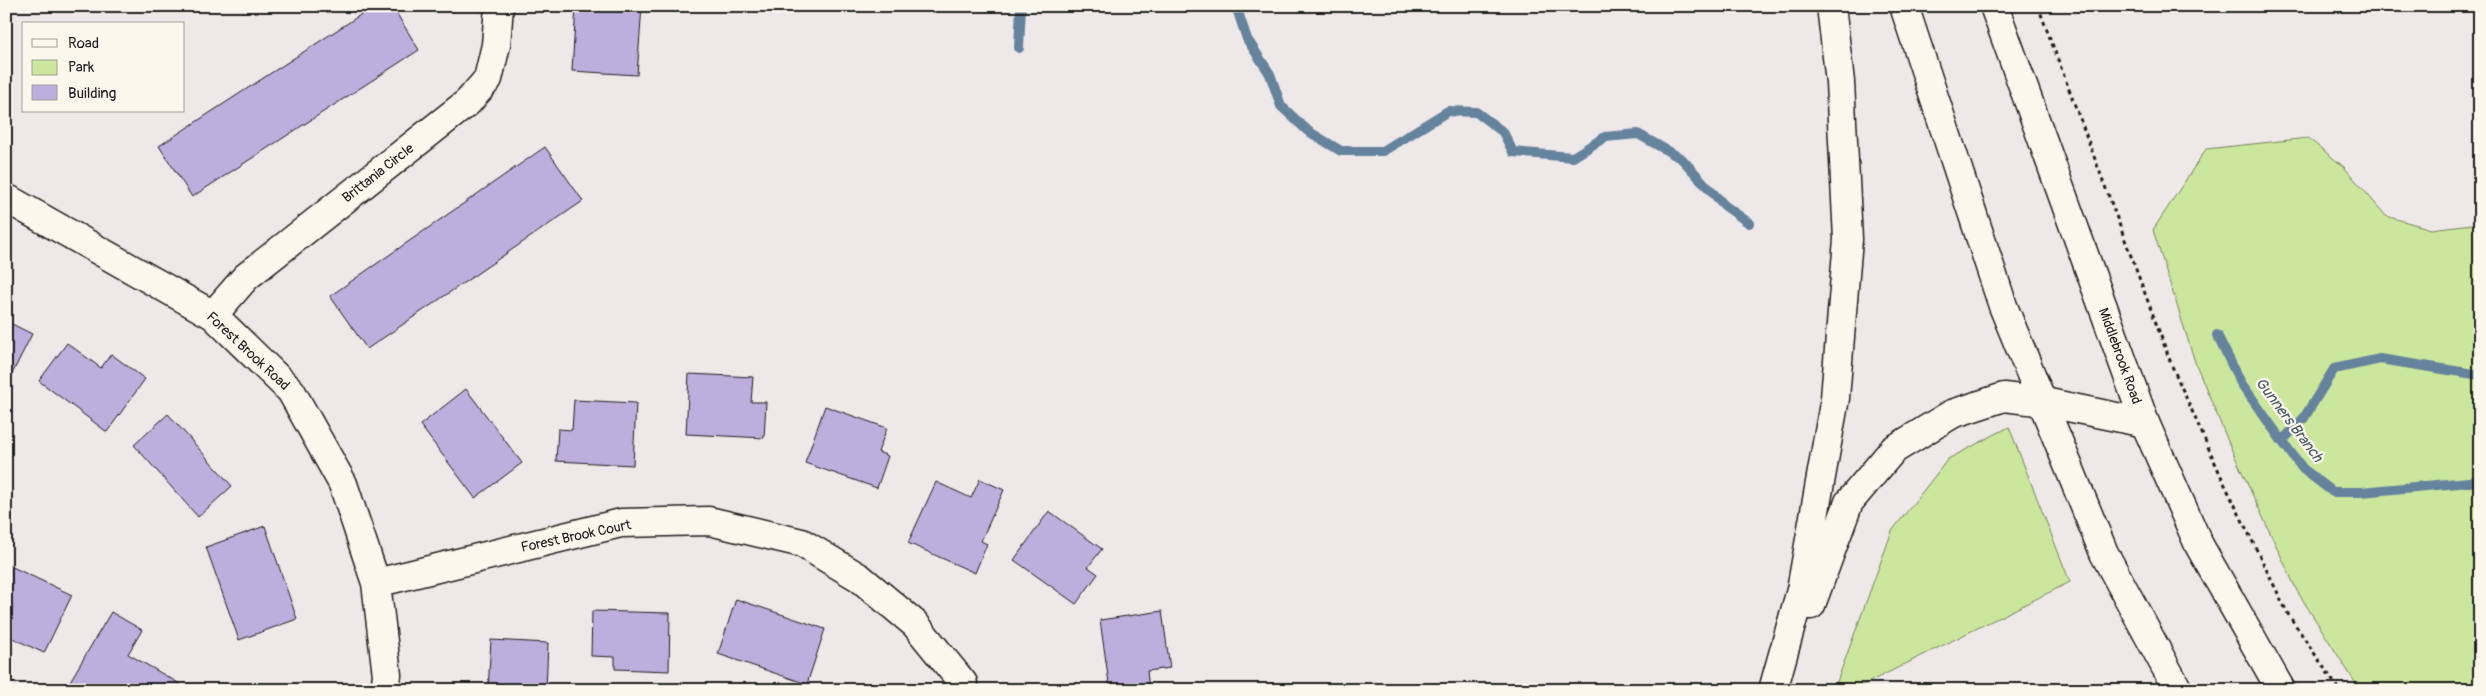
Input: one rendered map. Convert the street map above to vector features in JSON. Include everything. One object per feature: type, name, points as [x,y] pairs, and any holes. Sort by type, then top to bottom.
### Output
[{"type":"main road","name":"Brittania Circle","points":[[213,315],[246,277],[468,102],[488,79],[496,46],[499,6]]},
{"type":"main road","points":[[1773,690],[1801,590],[1833,408],[1848,249],[1840,82],[1831,6]]},
{"type":"main road","points":[[1904,6],[2003,306],[2044,402],[2104,553],[2178,690]]},
{"type":"main road","name":"Middlebrook Road","points":[[1994,6],[2145,423],[2199,545],[2281,690]]},
{"type":"main road","name":"Forest Brook Road","points":[[6,198],[213,315],[291,391],[343,484],[376,583],[387,675],[385,690]]},
{"type":"main road","points":[[1779,690],[1849,502],[1893,450],[1952,414],[2004,397],[2044,402],[2145,423]]},
{"type":"main road","name":"Forest Brook Court","points":[[376,583],[621,523],[709,521],[802,543],[860,578],[915,624],[963,683]]},
{"type":"path","points":[[2038,6],[2172,366],[2225,485],[2288,614],[2339,690]]},
{"type":"green space","points":[[2308,138],[2344,167],[2386,216],[2431,229],[2480,223],[2480,690],[2360,690],[2297,591],[2230,446],[2195,362],[2153,230],[2206,149]]},
{"type":"green space","points":[[2009,427],[2070,582],[1859,687],[1860,690],[1834,690],[1892,531],[1948,459]]},
{"type":"building","points":[[374,6],[392,6],[419,50],[192,197],[159,146]]},
{"type":"building","points":[[576,6],[642,6],[637,75],[572,71]]},
{"type":"building","points":[[545,147],[583,201],[367,349],[330,296]]},
{"type":"building","points":[[6,321],[32,334],[12,374],[6,372]]},
{"type":"building","points":[[67,343],[101,368],[111,354],[145,379],[107,432],[39,381]]},
{"type":"building","points":[[689,374],[753,377],[751,402],[766,402],[764,438],[686,434]]},
{"type":"building","points":[[466,389],[522,463],[475,498],[420,425]]},
{"type":"building","points":[[574,400],[636,403],[633,465],[556,461],[558,429],[572,430]]},
{"type":"building","points":[[825,406],[887,428],[878,452],[888,456],[877,488],[805,463]]},
{"type":"building","points":[[168,414],[232,486],[198,517],[134,445]]},
{"type":"building","points":[[980,479],[1004,490],[981,541],[987,544],[975,573],[908,543],[936,482],[971,498]]},
{"type":"building","points":[[1049,511],[1102,549],[1088,567],[1098,574],[1076,604],[1014,560]]},
{"type":"building","points":[[265,526],[297,619],[239,640],[206,547]]},
{"type":"building","points":[[6,564],[72,595],[44,653],[6,635]]},
{"type":"building","points":[[736,599],[825,629],[807,684],[718,654]]},
{"type":"building","points":[[592,611],[670,613],[669,671],[615,669],[615,657],[591,656]]},
{"type":"building","points":[[1162,611],[1170,668],[1147,671],[1149,690],[1110,690],[1100,620]]},
{"type":"building","points":[[111,612],[142,630],[128,654],[180,684],[176,690],[81,690],[69,683]]},
{"type":"building","points":[[491,640],[548,643],[546,690],[488,690]]},
{"type":"waterway","points":[[1019,48],[1021,6]]},
{"type":"waterway","name":"Gunners Branch","points":[[1236,6],[1247,39],[1270,74],[1281,106],[1308,131],[1341,151],[1383,151],[1448,111],[1476,112],[1503,132],[1513,152],[1573,157],[1605,137],[1638,134],[1682,159],[1724,205],[1749,223]]},
{"type":"waterway","name":"Gunners Branch","points":[[2217,335],[2241,383],[2282,441],[2303,469],[2333,492],[2361,492],[2480,481]]},
{"type":"waterway","points":[[2282,441],[2304,418],[2334,369],[2380,359],[2480,375]]}]
